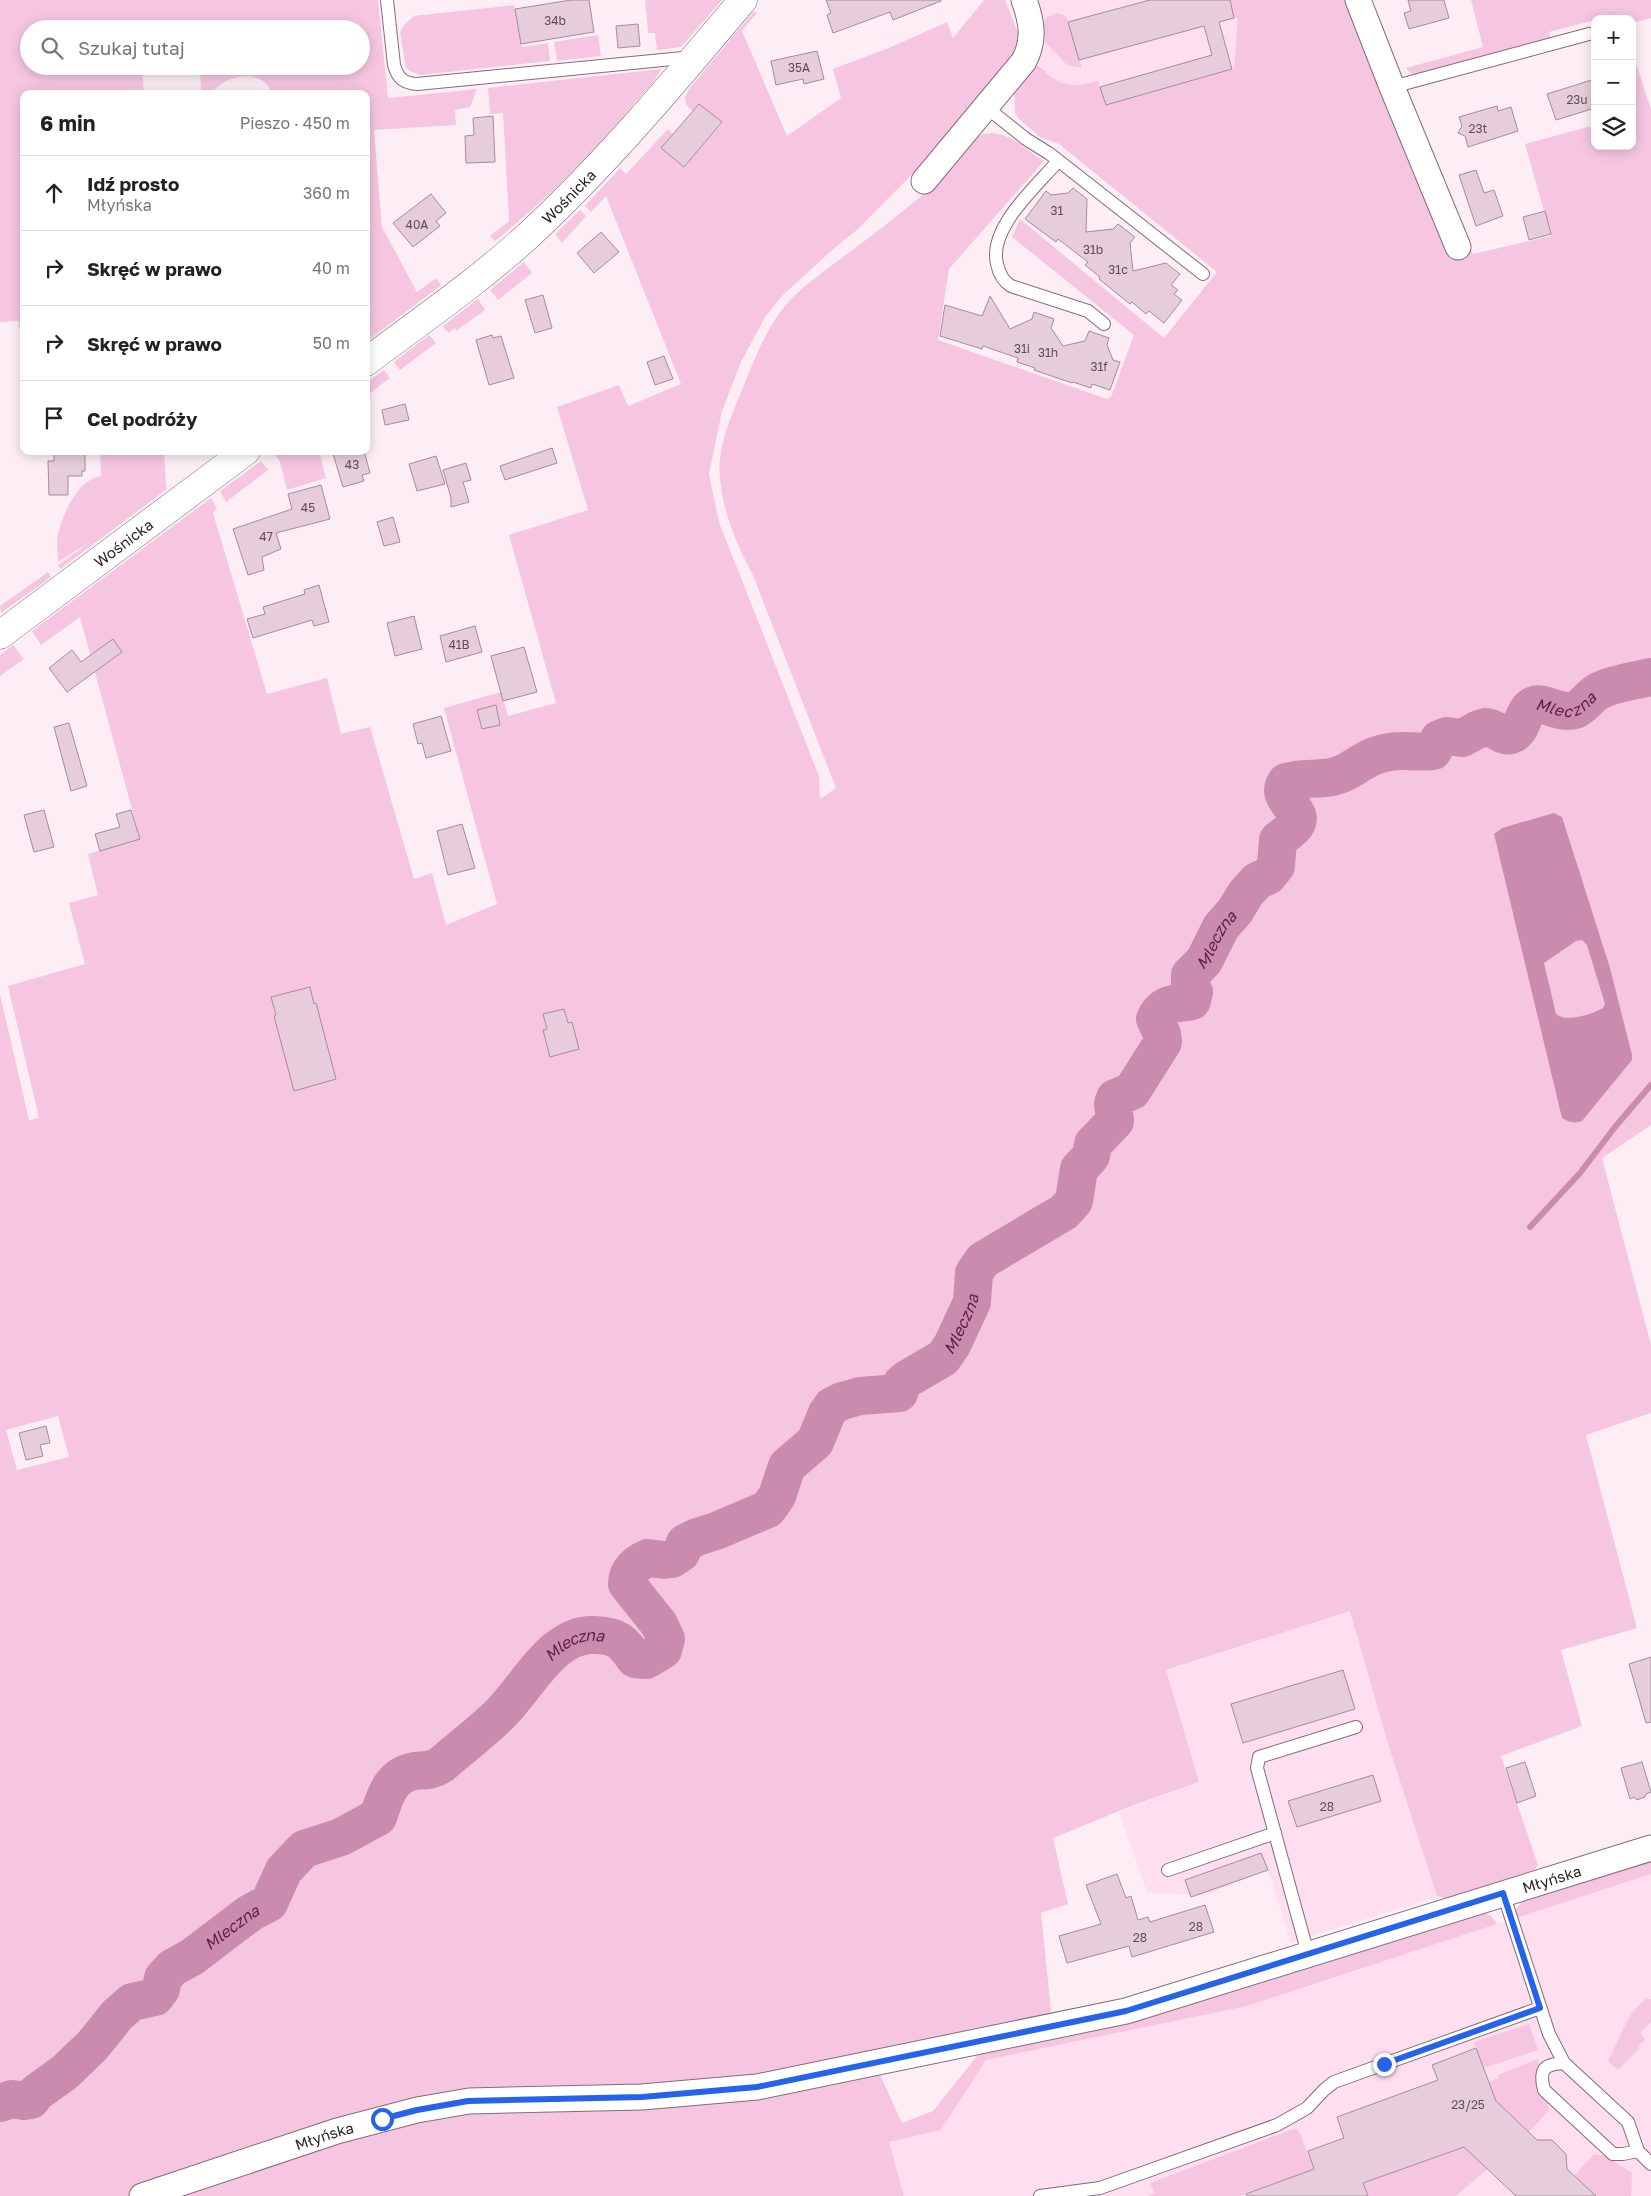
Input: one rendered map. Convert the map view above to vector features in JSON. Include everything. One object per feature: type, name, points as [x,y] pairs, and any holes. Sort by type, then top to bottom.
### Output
[{"type":"street","name":"Wośnicka","points":[[370,359],[481,274],[529,234],[580,186],[623,141],[742,0]]},
{"type":"street","points":[[924,181],[1024,61],[1030,50],[1032,26],[1024,0]]},
{"type":"street","points":[[1358,0],[1458,247]]},
{"type":"street","name":"Wośnicka","points":[[0,634],[241,455]]},
{"type":"street","name":"Młyńska","points":[[142,2196],[337,2131],[417,2110],[468,2101],[642,2097],[757,2087],[1126,2011],[1651,1848]]},
{"type":"lane","points":[[387,0],[394,65],[397,74],[408,84],[695,56]]},
{"type":"lane","points":[[1392,87],[1589,34]]},
{"type":"lane","points":[[986,107],[1203,274]]},
{"type":"lane","points":[[1058,161],[1003,226],[996,245],[997,265],[1005,282],[1011,286],[1088,311],[1104,324]]},
{"type":"lane","points":[[1308,1954],[1257,1768],[1259,1757],[1356,1726]]},
{"type":"lane","points":[[1168,1870],[1275,1833]]},
{"type":"lane","points":[[1503,1893],[1549,2034],[1564,2063],[1628,2122],[1638,2151],[1651,2164]]},
{"type":"lane","points":[[1040,2196],[1100,2188],[1277,2124],[1307,2108],[1334,2082],[1540,2008]]},
{"type":"lane","points":[[1564,2063],[1551,2064],[1543,2070],[1541,2079],[1544,2090],[1614,2154],[1638,2151]]},
{"type":"shaded area","points":[[0,0],[378,0],[388,98],[477,89],[470,107],[455,110],[456,125],[374,130],[382,227],[417,292],[436,278],[441,285],[370,339],[370,90],[270,90],[268,85],[261,80],[243,76],[225,82],[214,90],[201,90],[200,75],[370,75],[370,20],[20,20],[20,75],[143,75],[144,90],[20,90],[20,328],[18,321],[0,322]]},
{"type":"shaded area","points":[[645,0],[722,0],[681,47],[657,50],[655,33],[648,33]]},
{"type":"shaded area","points":[[984,0],[1005,0],[1022,43],[943,143],[858,229],[783,295],[765,317],[741,362],[722,411],[709,474],[719,522],[819,776],[820,799],[836,788],[752,573],[733,532],[724,502],[719,472],[722,447],[732,415],[762,344],[772,324],[785,305],[808,284],[920,197],[977,137],[993,133],[1009,137],[1044,161],[949,269],[938,340],[1107,399],[1111,397],[1134,335],[1012,237],[1020,219],[1164,338],[1217,272],[1059,144],[1040,137],[1019,119],[1015,113],[1014,90],[1032,63],[1055,79],[1066,84],[1079,85],[1098,81],[1106,105],[1234,68],[1238,18],[1234,18],[1230,0],[1348,0],[1453,205],[1473,254],[1551,236],[1525,144],[1591,126],[1591,150],[1636,150],[1636,63],[1651,109],[1651,1125],[1602,1158],[1651,1345],[1651,1413],[1586,1435],[1637,1628],[1561,1650],[1582,1726],[1501,1756],[1538,1865],[1533,1872],[1446,1899],[1437,1896],[1389,1747],[1350,1611],[1166,1670],[1199,1782],[1134,1805],[1053,1838],[1068,1904],[1041,1913],[1051,2010],[1049,2016],[878,2070],[902,2123],[933,2111],[981,2051],[1483,1911],[1492,1917],[1497,1924],[1247,2006],[986,2060],[941,2130],[889,2142],[904,2196],[0,2196],[0,994],[29,1120],[39,1118],[8,986],[85,964],[69,903],[98,895],[88,854],[140,839],[80,617],[41,645],[32,631],[211,498],[217,509],[213,513],[267,694],[327,678],[341,734],[370,727],[414,879],[432,873],[446,925],[497,904],[444,708],[501,692],[508,716],[556,703],[509,535],[588,510],[557,407],[619,385],[628,406],[681,384],[606,196],[591,212],[585,206],[620,168],[626,174],[668,129],[673,134],[684,167],[722,123],[699,104],[693,111],[686,105],[685,97],[689,89],[754,11],[757,13],[742,31],[787,136],[841,98],[833,69],[891,47],[947,22],[953,38]],"holes":[[[58,1416],[69,1457],[17,1470],[6,1430]]]},
{"type":"shaded area","points":[[1032,0],[1230,0],[1238,18],[1234,68],[1106,105],[1100,87],[1087,84],[1066,85],[1055,80],[1040,65],[1032,63],[1045,42],[1044,22]]},
{"type":"shaded area","points":[[1471,0],[1651,0],[1651,18],[1636,22],[1636,15],[1591,15],[1591,21],[1549,32],[1552,42],[1413,76],[1406,68],[1483,47]]},
{"type":"shaded area","points":[[514,5],[522,47],[548,43],[550,61],[420,75],[406,68],[400,32],[403,26],[414,16]]},
{"type":"shaded area","points":[[1058,13],[1066,16],[1082,68],[1067,65],[1045,42],[1044,22],[1047,17]]},
{"type":"shaded area","points":[[598,35],[601,56],[557,61],[554,42]]},
{"type":"shaded area","points":[[661,69],[649,87],[586,158],[551,193],[495,241],[490,236],[509,221],[503,113],[490,114],[488,88]]},
{"type":"shaded area","points":[[580,210],[586,216],[562,243],[555,234]]},
{"type":"shaded area","points":[[524,262],[532,273],[498,300],[490,290]]},
{"type":"shaded area","points":[[478,299],[485,310],[456,331],[455,328],[448,333],[443,326]]},
{"type":"shaded area","points":[[429,335],[436,343],[400,370],[394,362]]},
{"type":"shaded area","points":[[384,370],[390,378],[370,393],[370,380]]},
{"type":"shaded area","points":[[100,455],[164,455],[167,489],[60,569],[58,565],[90,542],[58,562],[58,533],[65,512],[77,492],[85,484],[101,476]]},
{"type":"shaded area","points":[[275,455],[320,455],[326,478],[287,490],[280,462]]},
{"type":"shaded area","points":[[261,461],[268,470],[226,502],[220,491]]},
{"type":"shaded area","points":[[48,572],[51,577],[1,613],[0,606]]},
{"type":"shaded area","points":[[13,645],[24,659],[0,676],[0,655]]},
{"type":"shaded area","points":[[1554,813],[1562,817],[1610,968],[1632,1060],[1582,1121],[1579,1122],[1567,1121],[1562,1118],[1494,834],[1502,828]],"holes":[[[1582,940],[1587,945],[1605,1004],[1603,1008],[1593,1013],[1573,1018],[1560,1017],[1556,1014],[1544,963],[1576,941]]]},
{"type":"shaded area","points":[[1350,1611],[1389,1747],[1437,1896],[1291,1943],[1268,1870],[1204,1896],[1147,1892],[1119,1812],[1199,1782],[1166,1671]]},
{"type":"shaded area","points":[[1651,1860],[1651,1874],[1516,1918],[1516,1909],[1524,1899]]},
{"type":"shaded area","points":[[1651,1874],[1651,2196],[785,2196],[889,2142],[941,2130],[986,2060],[1247,2006]]},
{"type":"shaded area","points":[[1646,1999],[1651,1999],[1651,2022],[1640,2033],[1645,2039],[1638,2046],[1640,2048],[1618,2070],[1608,2061],[1628,2020]]},
{"type":"shaded area","points":[[1529,2024],[1538,2050],[1484,2068],[1474,2042]]},
{"type":"shaded area","points":[[1538,2059],[1549,2110],[1529,2132],[1496,2101],[1489,2082],[1499,2078],[1498,2075]]},
{"type":"shaded area","points":[[1293,2129],[1298,2129],[1314,2169],[1240,2196],[1148,2196],[1155,2193],[1150,2183]]},
{"type":"shaded area","points":[[1464,2147],[1487,2169],[1456,2196],[1368,2196],[1363,2183]]},
{"type":"shaded area","points":[[1594,2154],[1606,2156],[1632,2173],[1631,2196],[1596,2196],[1574,2176]]},
{"type":"building","points":[[571,0],[589,0],[594,32],[521,44],[515,9]]},
{"type":"building","points":[[826,0],[941,1],[893,20],[890,12],[833,33],[827,15],[831,13]]},
{"type":"building","points":[[1150,0],[1230,0],[1234,18],[1219,22],[1232,69],[1106,105],[1100,87],[1212,55],[1204,26],[1079,60],[1068,22]]},
{"type":"building","points":[[1408,0],[1444,0],[1449,18],[1409,29],[1404,13],[1411,11]]},
{"type":"building","points":[[638,24],[640,46],[618,48],[616,26]]},
{"type":"building","points":[[817,51],[824,79],[804,84],[803,79],[776,85],[771,61]]},
{"type":"building","points":[[1591,80],[1591,109],[1556,120],[1547,94]]},
{"type":"building","points":[[699,104],[722,122],[684,167],[661,148]]},
{"type":"building","points":[[1497,106],[1498,111],[1511,107],[1518,131],[1468,147],[1465,136],[1458,133],[1462,126],[1459,117]]},
{"type":"building","points":[[493,116],[495,162],[466,163],[465,136],[474,135],[473,118]]},
{"type":"building","points":[[1476,170],[1484,193],[1494,190],[1503,216],[1476,226],[1459,175]]},
{"type":"building","points":[[1073,188],[1087,199],[1086,232],[1113,229],[1118,224],[1135,237],[1130,243],[1133,271],[1166,263],[1180,274],[1171,285],[1178,290],[1174,294],[1182,300],[1164,323],[1149,311],[1146,314],[1132,302],[1130,304],[1085,265],[1088,262],[1058,239],[1056,242],[1025,219],[1046,191],[1051,195],[1068,193]]},
{"type":"building","points":[[431,194],[446,213],[436,221],[440,226],[413,247],[393,223]]},
{"type":"building","points":[[1545,211],[1551,234],[1529,240],[1523,217]]},
{"type":"building","points":[[601,232],[619,252],[594,273],[577,253]]},
{"type":"building","points":[[543,295],[552,328],[535,333],[525,300]]},
{"type":"building","points":[[990,296],[1010,329],[1032,319],[1034,312],[1054,319],[1051,328],[1063,346],[1085,341],[1089,331],[1109,338],[1107,345],[1113,360],[1120,362],[1110,390],[1092,384],[1091,388],[1072,383],[1034,370],[1035,368],[1017,362],[1018,358],[983,346],[982,349],[940,336],[945,305],[982,316]]},
{"type":"building","points":[[492,335],[493,338],[501,336],[514,378],[489,385],[476,340]]},
{"type":"building","points":[[664,356],[673,379],[655,385],[647,362]]},
{"type":"building","points":[[405,404],[409,420],[385,425],[382,410]]},
{"type":"building","points":[[552,448],[557,463],[505,480],[500,466]]},
{"type":"building","points":[[54,455],[85,455],[85,471],[82,471],[82,476],[68,476],[68,495],[49,495],[48,461],[54,461]]},
{"type":"building","points":[[333,455],[365,455],[370,473],[362,475],[364,481],[343,487]]},
{"type":"building","points":[[436,456],[445,484],[417,491],[409,464]]},
{"type":"building","points":[[466,463],[471,480],[463,482],[469,502],[451,507],[451,498],[443,470]]},
{"type":"building","points":[[321,485],[330,519],[276,533],[281,549],[262,557],[264,570],[248,575],[233,529],[292,509],[288,494]]},
{"type":"building","points":[[393,517],[400,542],[384,546],[377,522]]},
{"type":"building","points":[[319,585],[329,622],[314,626],[312,620],[253,638],[247,619],[265,614],[263,607],[305,594],[304,590]]},
{"type":"building","points":[[414,616],[422,649],[395,656],[387,623]]},
{"type":"building","points":[[475,626],[482,652],[446,662],[440,636]]},
{"type":"building","points":[[113,639],[122,652],[67,692],[49,668],[72,650],[81,662]]},
{"type":"building","points":[[524,647],[537,692],[503,701],[491,656]]},
{"type":"building","points":[[496,705],[500,725],[482,729],[477,710]]},
{"type":"building","points":[[441,716],[451,751],[426,758],[422,743],[418,744],[413,724]]},
{"type":"building","points":[[69,723],[87,786],[71,791],[54,727]]},
{"type":"building","points":[[44,810],[54,847],[34,852],[24,815]]},
{"type":"building","points":[[131,810],[140,839],[100,851],[95,834],[120,827],[116,814]]},
{"type":"building","points":[[462,824],[475,868],[448,875],[437,831]]},
{"type":"building","points":[[310,987],[336,1079],[294,1091],[274,1016],[276,1015],[271,997]]},
{"type":"building","points":[[564,1009],[568,1023],[572,1022],[579,1049],[550,1057],[543,1030],[547,1029],[543,1014]]},
{"type":"building","points":[[46,1426],[50,1443],[40,1445],[43,1456],[26,1460],[19,1433]]},
{"type":"building","points":[[1651,1657],[1651,1722],[1646,1723],[1629,1664]]},
{"type":"building","points":[[1343,1670],[1355,1709],[1243,1743],[1231,1704]]},
{"type":"building","points":[[1525,1762],[1536,1796],[1517,1803],[1506,1768]]},
{"type":"building","points":[[1642,1762],[1651,1792],[1637,1800],[1634,1797],[1630,1799],[1621,1768]]},
{"type":"building","points":[[1373,1775],[1381,1801],[1297,1827],[1288,1801]]},
{"type":"building","points":[[1261,1853],[1268,1870],[1191,1897],[1185,1880]]},
{"type":"building","points":[[1117,1874],[1126,1898],[1131,1896],[1138,1920],[1148,1917],[1150,1922],[1205,1905],[1214,1932],[1132,1957],[1129,1946],[1067,1963],[1059,1936],[1101,1924],[1086,1885]]},
{"type":"building","points":[[1476,2048],[1496,2101],[1537,2140],[1552,2140],[1566,2154],[1567,2169],[1596,2196],[1516,2196],[1464,2147],[1363,2183],[1368,2196],[1247,2196],[1246,2194],[1314,2169],[1308,2151],[1344,2138],[1337,2117],[1438,2080],[1432,2065]]},
{"type":"waterway","name":"Mleczna","points":[[0,2103],[12,2099],[31,2100],[36,2093],[65,2072],[93,2045],[117,2015],[132,2002],[155,1997],[161,1989],[163,1978],[172,1968],[192,1957],[250,1913],[269,1903],[284,1870],[304,1849],[341,1837],[378,1817],[386,1795],[394,1782],[407,1773],[431,1769],[441,1765],[499,1715],[541,1664],[566,1643],[580,1637],[595,1635],[614,1638],[623,1644],[635,1659],[646,1660],[663,1650],[666,1639],[659,1624],[627,1584],[630,1571],[648,1558],[672,1559],[681,1553],[685,1543],[768,1509],[777,1496],[787,1466],[815,1442],[827,1413],[832,1406],[860,1396],[899,1393],[902,1383],[907,1379],[943,1358],[952,1345],[972,1302],[974,1273],[983,1260],[1064,1212],[1074,1201],[1079,1169],[1091,1156],[1093,1144],[1115,1121],[1113,1104],[1115,1098],[1132,1091],[1163,1042],[1162,1034],[1155,1019],[1158,1013],[1161,1009],[1170,1005],[1192,1001],[1194,992],[1190,984],[1190,975],[1204,961],[1221,927],[1235,911],[1246,893],[1257,881],[1268,876],[1276,866],[1278,840],[1294,827],[1297,821],[1295,810],[1284,795],[1283,789],[1286,782],[1338,776],[1372,757],[1389,752],[1433,751],[1439,739],[1447,736],[1462,738],[1486,727],[1508,736],[1518,730],[1527,711],[1534,705],[1538,704],[1564,711],[1575,710],[1605,688],[1651,677]]},
{"type":"waterway","points":[[1530,1227],[1580,1173],[1615,1127],[1651,1085]]},
{"type":"route","points":[[382,2119],[417,2110],[468,2101],[642,2097],[757,2087],[1126,2011],[1503,1893],[1540,2008],[1384,2064]]}]
